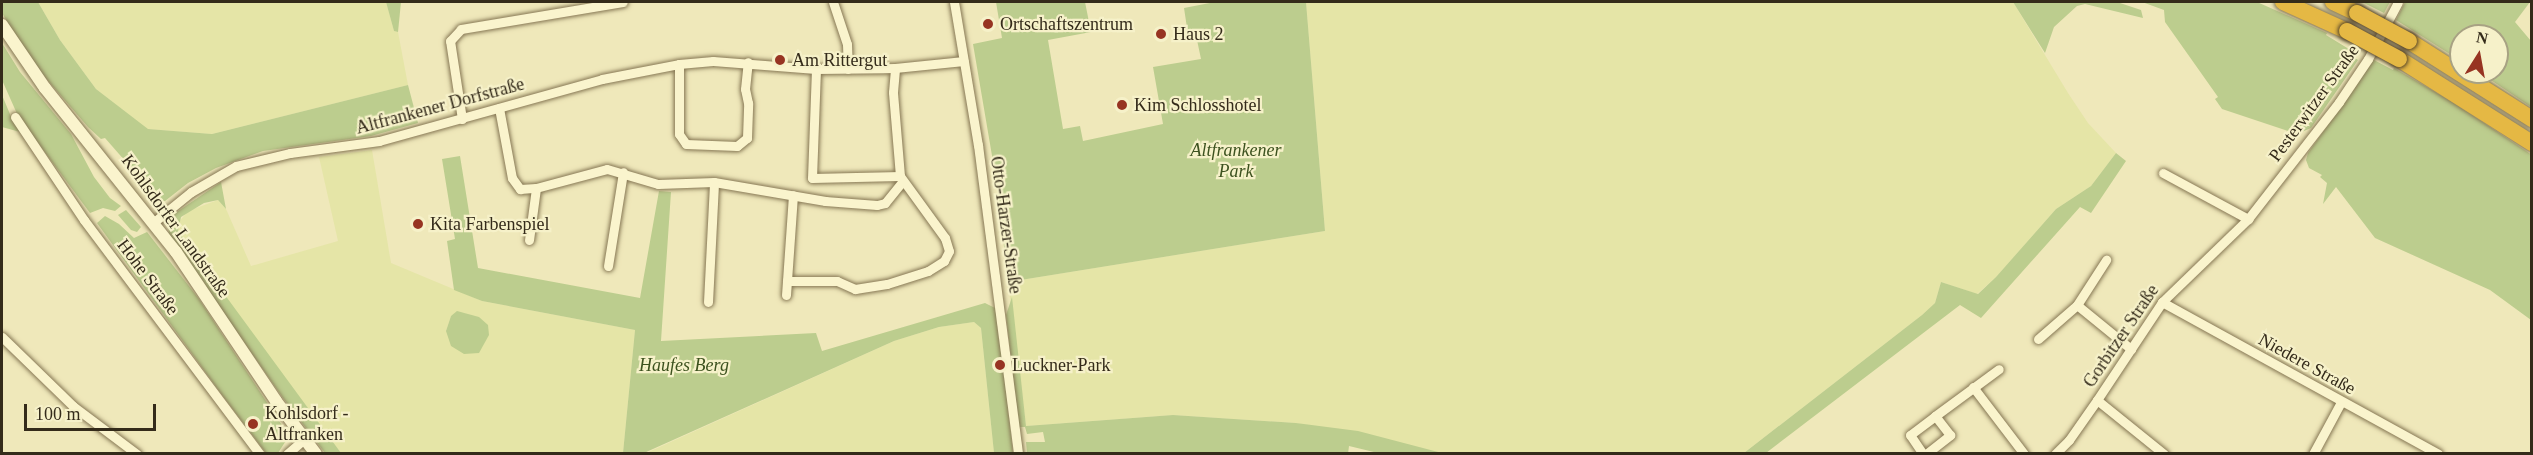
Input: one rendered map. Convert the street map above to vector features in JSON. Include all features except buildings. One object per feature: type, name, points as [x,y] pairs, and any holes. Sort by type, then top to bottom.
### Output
[{"type":"highway","points":[[2283,2],[2399,58],[2532,143]]},
{"type":"highway","points":[[2333,2],[2409,41],[2532,119]]},
{"type":"street","points":[[462,119],[450,41],[461,29],[623,2]]},
{"type":"street","points":[[833,2],[847,44],[848,69]]},
{"type":"street","name":"Otto-Harzer-Straße","points":[[954,2],[978,145],[1018,453]]},
{"type":"street","name":"Pesterwitzer Straße","points":[[2248,219],[2339,102],[2368,59],[2398,2]]},
{"type":"street","name":"Kohlsdorfer Landstraße","points":[[2,25],[45,88],[154,222],[316,453]]},
{"type":"street","name":"Altfrankener Dorfstraße","points":[[154,222],[190,192],[236,166],[290,153],[379,141],[602,79],[679,64],[713,61],[816,69],[895,68],[964,61]]},
{"type":"street","points":[[679,64],[680,135],[686,144],[737,146],[747,138],[748,102],[745,89],[748,62]]},
{"type":"street","points":[[787,281],[837,281],[855,289],[887,284],[918,274],[944,261],[949,251],[945,238],[901,179],[893,92],[895,68]]},
{"type":"street","points":[[816,69],[812,178],[901,179]]},
{"type":"street","points":[[499,108],[512,178],[520,189],[536,188],[607,169],[665,184],[714,182],[844,204],[877,205],[885,203],[901,179]]},
{"type":"street","name":"Hohe Straße","points":[[15,117],[84,220],[260,453]]},
{"type":"street","points":[[608,266],[622,172]]},
{"type":"street","points":[[2163,173],[2248,219]]},
{"type":"street","points":[[708,302],[714,182]]},
{"type":"street","points":[[529,240],[536,188]]},
{"type":"street","points":[[786,295],[792,195]]},
{"type":"street","name":"Gorbitzer Straße","points":[[2055,453],[2069,440],[2162,302],[2248,219]]},
{"type":"street","points":[[2038,339],[2077,305],[2106,260]]},
{"type":"street","name":"Niedere Straße","points":[[2162,302],[2341,402],[2438,453]]},
{"type":"street","points":[[2077,305],[2131,349]]},
{"type":"street","points":[[2,337],[73,406],[137,453]]},
{"type":"street","points":[[1935,416],[1950,435],[1925,453],[1910,435],[1973,387],[1999,369]]},
{"type":"street","points":[[1973,387],[2024,453]]},
{"type":"street","points":[[2097,400],[2164,453]]},
{"type":"street","points":[[2313,453],[2341,402]]},
{"type":"street","points":[[287,453],[304,439]]},
{"type":"green space","points":[[2,2],[38,2],[60,40],[96,89],[148,129],[212,134],[408,85],[418,123],[371,136],[263,151],[216,168],[188,183],[165,201],[153,201],[135,183],[126,162],[105,138],[101,139],[88,127],[30,60],[2,13]]},
{"type":"green space","points":[[38,2],[386,2],[394,31],[398,32],[408,85],[212,134],[147,129],[96,89],[60,40]]},
{"type":"green space","points":[[386,2],[401,2],[398,32],[394,31]]},
{"type":"green space","name":"Altfrankener Park","points":[[996,2],[1085,2],[1091,32],[1048,40],[1063,129],[1080,126],[1083,141],[1163,124],[1153,67],[1201,59],[1197,40],[1189,41],[1184,8],[1215,2],[1306,2],[1325,231],[1008,282],[997,185],[973,44],[1002,38]]},
{"type":"green space","points":[[1306,2],[2013,2],[2088,123],[2116,153],[2091,186],[2056,209],[1996,277],[1977,294],[1941,282],[1935,303],[1922,315],[1744,453],[1442,453],[1296,423],[1173,415],[1026,426],[1008,282],[1325,231]]},
{"type":"green space","points":[[2013,2],[2117,2],[2141,10],[2143,18],[2085,4],[2077,6],[2054,27],[2045,53]]},
{"type":"green space","points":[[2142,2],[2257,2],[2327,33],[2326,35],[2357,54],[2355,58],[2358,60],[2311,128],[2297,134],[2222,109],[2215,99],[2218,97],[2165,22],[2164,10]]},
{"type":"green space","points":[[2362,2],[2390,2],[2384,13]]},
{"type":"green space","points":[[2405,2],[2530,2],[2515,22],[2531,41],[2531,107],[2497,84],[2509,84],[2509,24],[2449,24],[2449,53],[2396,20]]},
{"type":"green space","points":[[2,43],[20,72],[71,134],[94,177],[110,198],[121,206],[115,211],[103,208],[90,213],[18,116],[2,80]]},
{"type":"green space","points":[[2374,60],[2393,70],[2394,68],[2454,103],[2532,155],[2531,320],[2490,290],[2375,238],[2336,187],[2323,204],[2327,183],[2320,177],[2322,175],[2309,168],[2306,160],[2308,153]]},
{"type":"green space","points":[[2,95],[12,119],[20,132],[2,127]]},
{"type":"green space","points":[[372,150],[391,263],[482,301],[635,330],[623,453],[341,453],[235,314],[178,231],[178,223],[188,211],[218,200],[226,209],[251,266],[338,241],[319,157]],"holes":[[[463,313],[470,315],[446,331],[451,316]]]},
{"type":"green space","points":[[2116,153],[2126,161],[2091,213],[2080,207],[1981,318],[1960,305],[1766,453],[1744,453],[1922,315],[1935,303],[1941,282],[1978,294],[2056,209],[2091,186]]},
{"type":"green space","name":"Haufes Berg","points":[[460,156],[478,268],[640,298],[659,191],[671,192],[661,341],[816,333],[822,351],[985,303],[997,309],[1013,453],[994,453],[981,328],[974,322],[939,327],[894,341],[644,453],[623,453],[635,330],[482,301],[454,290],[447,241],[455,239],[442,159]]},
{"type":"green space","points":[[221,182],[226,209],[218,200],[204,203],[181,217],[178,231],[341,453],[325,453],[283,398],[169,235],[168,222],[171,216]]},
{"type":"green space","points":[[126,210],[141,227],[137,232],[131,230],[118,215]]},
{"type":"green space","points":[[105,216],[119,224],[134,238],[147,232],[199,299],[289,436],[278,453],[266,453],[222,395],[97,223]]},
{"type":"green space","points":[[1012,297],[1026,426],[1173,415],[1296,423],[1358,431],[1442,453],[1378,453],[1349,446],[1348,454],[1027,453],[1026,442],[1045,442],[1043,432],[1027,434],[1025,427],[1019,427],[1006,315]]},
{"type":"green space","points":[[457,311],[479,317],[488,325],[489,335],[479,353],[464,354],[451,346],[446,331],[451,316]]},
{"type":"green space","points":[[974,322],[981,328],[994,453],[644,454],[894,341],[939,327]]},
{"type":"place","name":"Ortschaftszentrum","points":[[988,24]]},
{"type":"place","name":"Haus 2","points":[[1161,34]]},
{"type":"place","name":"Am Rittergut","points":[[780,60]]},
{"type":"place","name":"Kim Schlosshotel","points":[[1122,105]]},
{"type":"place","name":"Kita Farbenspiel","points":[[418,224]]},
{"type":"place","name":"Luckner-Park","points":[[1000,365]]},
{"type":"place","name":"Kohlsdorf - Altfranken","points":[[253,424]]}]
